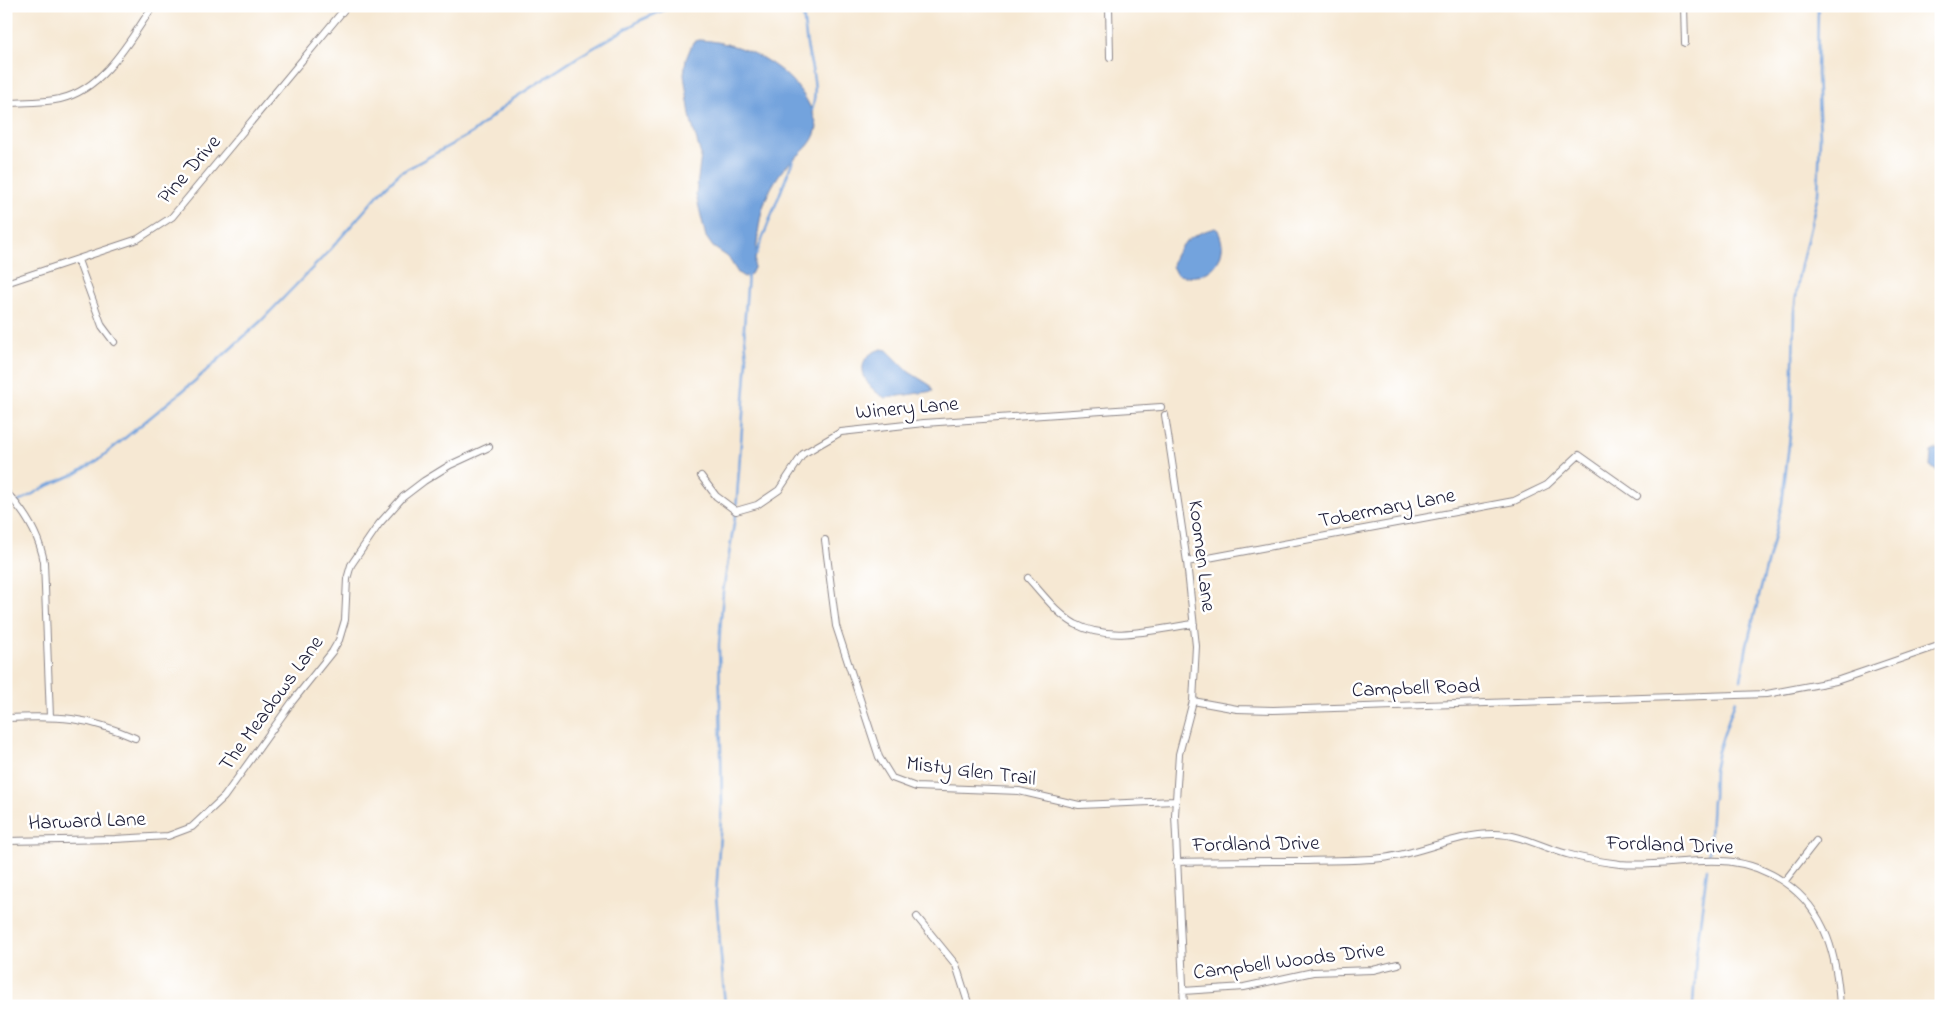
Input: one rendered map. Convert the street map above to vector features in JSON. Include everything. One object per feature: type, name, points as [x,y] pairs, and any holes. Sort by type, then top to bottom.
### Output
[{"type":"street","points":[[6,103],[60,99],[81,90],[103,75],[153,6]]},
{"type":"street","name":"Pine Drive","points":[[6,283],[138,239],[172,217],[347,6]]},
{"type":"street","points":[[1109,6],[1110,57]]},
{"type":"street","points":[[1684,6],[1685,43]]},
{"type":"street","points":[[78,260],[102,326],[114,342]]},
{"type":"street","name":"Winery Lane","points":[[702,476],[716,496],[736,511],[757,505],[779,490],[803,454],[841,432],[924,423],[1162,406]]},
{"type":"street","name":"Koomen Lane","points":[[1165,415],[1187,562],[1194,624],[1197,660],[1192,702]]},
{"type":"street","name":"The Meadows Lane","points":[[168,836],[192,827],[224,797],[292,702],[332,652],[339,640],[345,620],[347,579],[351,565],[379,524],[403,497],[424,481],[450,465],[490,447]]},
{"type":"street","name":"Tobermary Lane","points":[[1187,562],[1507,502],[1538,491],[1554,479],[1578,455],[1637,496]]},
{"type":"street","points":[[6,492],[32,525],[40,543],[44,562],[50,717]]},
{"type":"street","name":"Misty Glen Trail","points":[[825,540],[836,626],[879,757],[892,778],[916,786],[1019,791],[1079,805],[1176,801]]},
{"type":"street","points":[[1028,578],[1064,616],[1074,624],[1095,632],[1123,633],[1194,624]]},
{"type":"street","name":"Campbell Road","points":[[1192,702],[1237,709],[1273,710],[1767,694],[1836,681],[1941,645]]},
{"type":"street","points":[[1184,1006],[1176,862],[1176,801],[1179,754],[1192,702]]},
{"type":"street","points":[[6,718],[50,717],[81,719],[110,727],[135,738]]},
{"type":"street","name":"Fordland Drive","points":[[1176,862],[1378,858],[1415,852],[1467,836],[1496,834],[1527,839],[1567,854],[1621,864],[1723,860],[1753,868],[1784,882],[1808,904],[1828,936],[1837,966],[1840,1006]]},
{"type":"street","name":"Harward Lane","points":[[6,841],[168,836]]},
{"type":"street","points":[[1784,882],[1816,841]]},
{"type":"street","points":[[916,917],[956,965],[969,1006]]},
{"type":"street","name":"Campbell Woods Drive","points":[[1183,991],[1244,988],[1314,972],[1373,970],[1398,964]]},
{"type":"water","points":[[699,40],[737,47],[773,64],[801,91],[811,108],[817,127],[811,142],[779,175],[766,198],[760,220],[754,268],[751,274],[744,277],[738,273],[728,257],[713,247],[706,237],[696,195],[701,155],[691,121],[684,75],[686,59],[693,42]]},
{"type":"water","points":[[1215,228],[1218,230],[1222,247],[1216,264],[1205,273],[1198,275],[1183,276],[1176,274],[1172,266],[1174,258],[1182,246],[1194,236]]},
{"type":"water","points":[[882,349],[887,350],[909,372],[930,385],[933,391],[886,398],[878,393],[866,380],[863,373],[863,365],[872,353]]},
{"type":"water","points":[[1941,449],[1941,472],[1930,467],[1931,452]]},
{"type":"waterway","points":[[6,509],[45,487],[77,473],[98,460],[196,380],[261,321],[330,250],[385,187],[400,173],[472,133],[513,99],[578,57],[641,20],[673,6]]},
{"type":"waterway","points":[[802,6],[815,85],[812,110]]},
{"type":"waterway","points":[[1741,680],[1747,645],[1782,503],[1792,419],[1794,312],[1799,274],[1818,194],[1820,137],[1817,73],[1818,6]]},
{"type":"waterway","points":[[756,255],[793,160]]},
{"type":"waterway","points":[[725,1006],[716,895],[722,803],[719,645],[723,592],[736,511],[747,359],[744,328],[748,274]]},
{"type":"waterway","points":[[1713,798],[1714,770],[1718,751],[1735,701]]},
{"type":"waterway","points":[[1709,854],[1712,800]]},
{"type":"waterway","points":[[1693,1006],[1696,955],[1707,869]]}]
